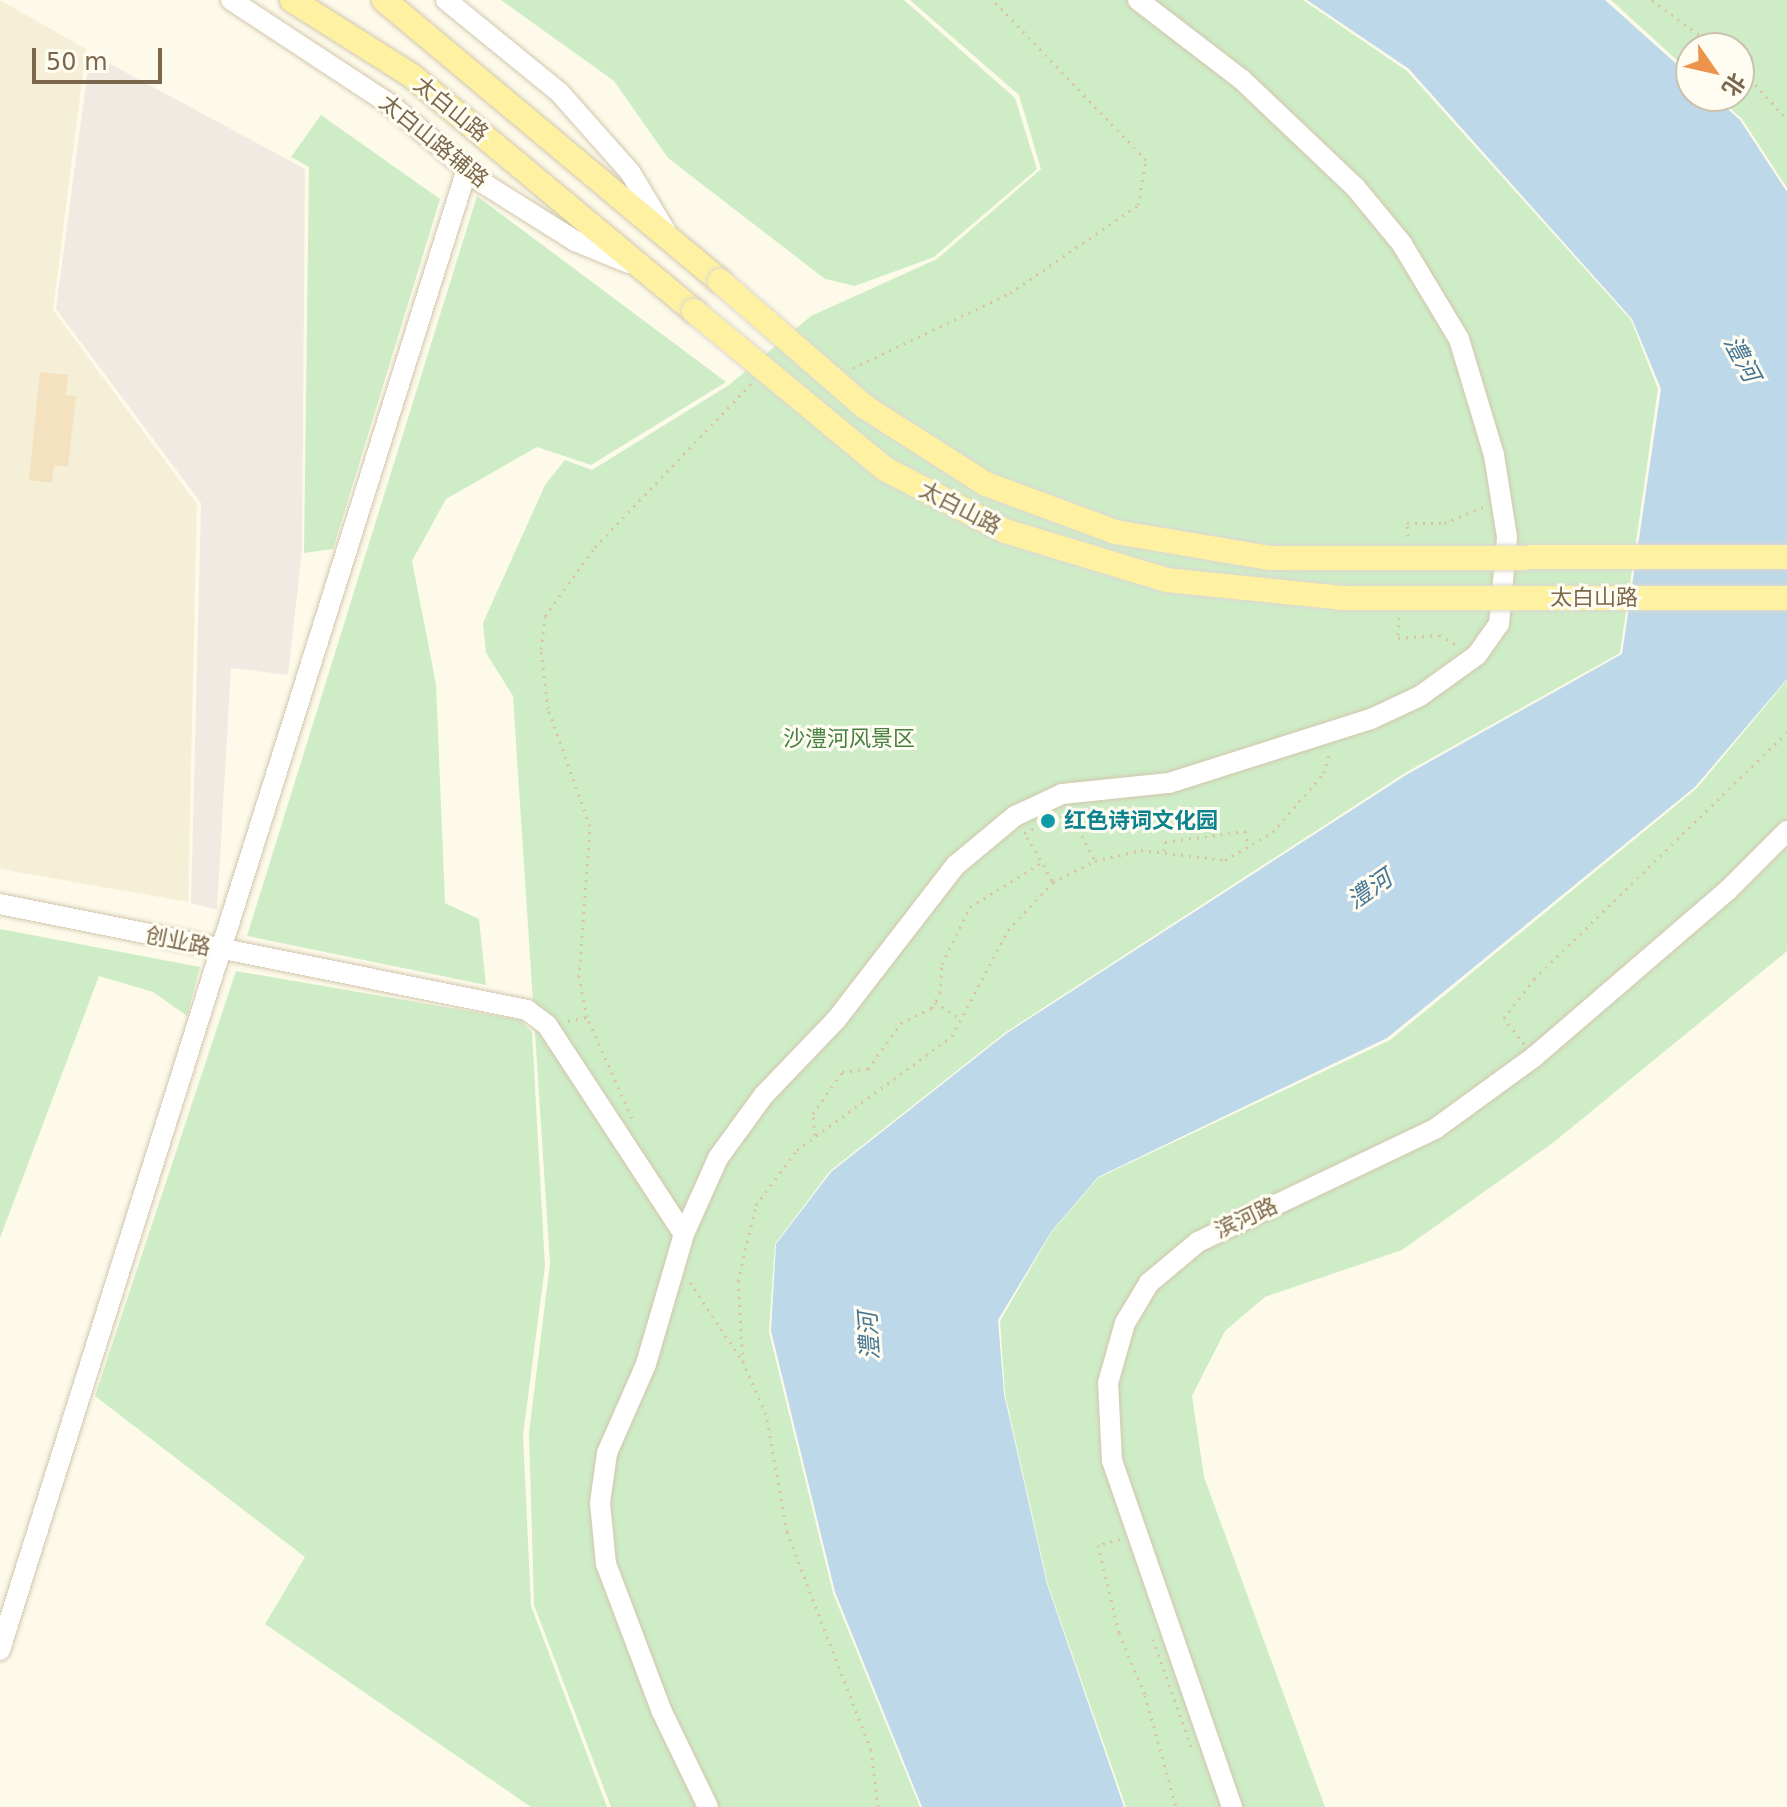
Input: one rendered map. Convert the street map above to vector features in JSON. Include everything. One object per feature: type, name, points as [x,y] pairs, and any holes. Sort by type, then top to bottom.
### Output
[{"type":"main road","name":"太白山路","points":[[292,0],[412,76],[885,469],[1005,531],[1166,580],[1342,598],[1787,598]]},
{"type":"main road","name":"太白山路","points":[[384,0],[668,235],[865,407],[986,484],[1115,532],[1271,558],[1787,557]]},
{"type":"street","name":"太白山路辅路","points":[[231,0],[391,105],[467,169],[575,241],[644,269]]},
{"type":"street","points":[[446,0],[559,92],[630,172],[668,235]]},
{"type":"street","points":[[708,1807],[662,1712],[606,1564],[600,1503],[607,1453],[646,1364],[684,1234],[718,1158],[764,1095],[836,1020],[956,865],[1015,816],[1062,794],[1169,783],[1327,732],[1420,696],[1490,644],[1501,609],[1507,537],[1502,504],[1459,339],[1402,244],[1355,187],[1241,79],[1138,0]]},
{"type":"street","points":[[0,1650],[467,169]]},
{"type":"street","name":"滨河路","points":[[1232,1807],[1137,1535],[1105,1421],[1108,1383],[1125,1323],[1149,1283],[1224,1227],[1362,1169],[1435,1129],[1534,1057],[1715,902],[1787,831]]},
{"type":"street","name":"创业路","points":[[0,904],[527,1010],[547,1025],[684,1234]]},
{"type":"path","points":[[834,379],[1010,293],[1138,205],[1146,160],[993,0]]},
{"type":"path","points":[[1652,0],[1695,32]]},
{"type":"path","points":[[1755,84],[1787,119]]},
{"type":"path","points":[[635,1159],[629,1107],[587,1017],[579,977],[590,826],[548,709],[541,649],[545,616],[595,547],[763,368]]},
{"type":"path","points":[[1407,523],[1444,523],[1502,504]]},
{"type":"path","points":[[1398,638],[1439,635]]},
{"type":"path","points":[[743,1362],[738,1281],[756,1205],[815,1136],[952,1036],[1008,930],[1053,882],[1095,861],[1164,851],[1225,860],[1273,832],[1324,773],[1331,757],[1327,732]]},
{"type":"path","points":[[1534,1057],[1504,1018],[1534,979],[1787,732]]},
{"type":"path","points":[[1071,814],[1095,861]]},
{"type":"path","points":[[1164,851],[1165,842],[1245,831],[1249,846]]},
{"type":"path","points":[[1026,837],[1053,882]]},
{"type":"path","points":[[815,1136],[813,1114],[842,1072],[868,1069],[901,1023],[935,1002],[942,964],[970,907],[1041,863]]},
{"type":"path","points":[[935,1002],[962,1020]]},
{"type":"path","points":[[679,1257],[697,1298],[743,1362],[766,1414],[787,1532],[871,1750],[878,1807]]},
{"type":"path","points":[[1137,1535],[1098,1545],[1119,1633],[1145,1695],[1176,1807]]},
{"type":"shaded area","points":[[0,0],[86,49],[53,310],[197,504],[188,902],[0,869]]},
{"type":"shaded area","points":[[90,53],[305,169],[302,551],[288,675],[231,668],[217,910],[191,903],[201,503],[56,309]]},
{"type":"green space","points":[[501,0],[904,0],[1015,98],[1037,169],[934,257],[855,286],[825,279],[668,158],[614,81]]},
{"type":"green space","name":"沙澧河风景区","points":[[910,0],[1303,0],[1407,71],[1631,320],[1658,389],[1620,653],[1405,773],[1006,1032],[830,1171],[775,1244],[769,1332],[833,1593],[920,1807],[611,1807],[534,1605],[529,1433],[550,1263],[513,696],[486,653],[483,623],[545,485],[565,460],[592,470],[729,385],[811,316],[937,259],[1041,169],[1019,95]]},
{"type":"green space","points":[[1611,0],[1787,0],[1787,188],[1742,119],[1734,112],[1755,112],[1755,32],[1675,32],[1675,58]]},
{"type":"green space","points":[[321,115],[440,199],[333,549],[304,553],[309,167],[291,157]]},
{"type":"green space","points":[[477,196],[726,382],[591,465],[537,447],[446,499],[412,561],[436,684],[445,903],[479,919],[486,985],[247,936]]},
{"type":"green space","points":[[1787,680],[1787,951],[1554,1142],[1402,1250],[1265,1297],[1225,1331],[1192,1396],[1204,1477],[1325,1807],[1126,1807],[1048,1585],[1005,1394],[1000,1321],[1051,1233],[1098,1178],[1390,1040],[1697,788]]},
{"type":"green space","points":[[0,929],[200,967],[187,1016],[153,992],[99,976],[0,1238]]},
{"type":"green space","points":[[236,971],[520,1020],[532,1032],[545,1266],[523,1435],[531,1606],[607,1807],[531,1807],[265,1624],[305,1557],[95,1396]]},
{"type":"water","name":"澧河","points":[[1307,0],[1605,0],[1675,63],[1675,112],[1731,112],[1740,120],[1787,192],[1787,679],[1695,787],[1387,1038],[1098,1177],[1051,1232],[998,1320],[1004,1394],[1047,1584],[1124,1807],[922,1807],[835,1592],[771,1331],[776,1244],[831,1172],[1007,1033],[1406,775],[1622,654],[1661,389],[1632,319],[1409,69]]},
{"type":"building","points":[[40,372],[68,375],[66,395],[76,396],[68,467],[54,465],[52,483],[29,480]]},
{"type":"place","name":"红色诗词文化园","points":[[1048,821]]}]
